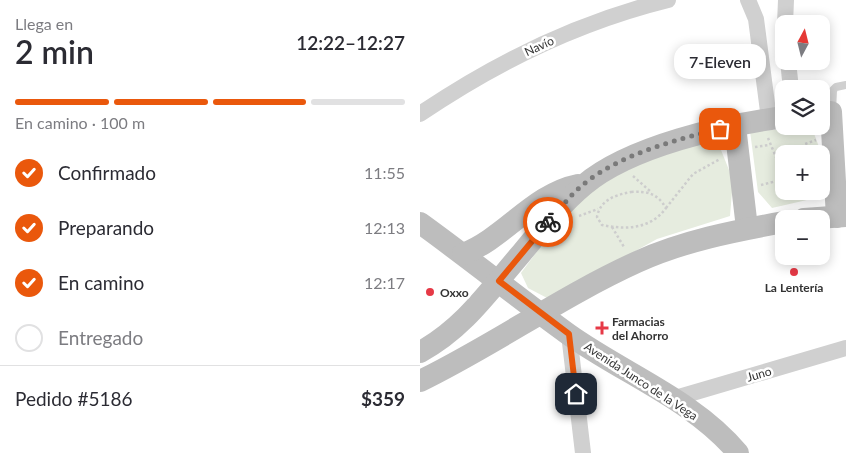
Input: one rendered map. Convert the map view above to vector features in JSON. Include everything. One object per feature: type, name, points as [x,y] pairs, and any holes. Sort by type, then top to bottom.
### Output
[{"type":"main road","points":[[833,118],[841,216]]},
{"type":"main road","points":[[420,352],[438,342],[456,328],[499,281],[564,203],[584,184],[616,164],[674,142],[735,126],[772,119]]},
{"type":"main road","points":[[735,126],[747,228]]},
{"type":"main road","points":[[463,254],[488,243],[556,192],[584,184]]},
{"type":"main road","name":"Avenida Junco de la Vega","points":[[420,223],[569,334],[672,399],[720,433],[738,453]]},
{"type":"main road","points":[[420,381],[463,360],[587,286],[638,261],[700,239],[775,223]]},
{"type":"street","name":"Navío","points":[[420,114],[476,78],[546,43],[609,18],[668,0]]},
{"type":"street","points":[[748,0],[756,20],[772,119]]},
{"type":"street","points":[[785,15],[786,0]]},
{"type":"street","points":[[569,334],[583,453]]},
{"type":"street","name":"Juno","points":[[672,399],[846,348]]},
{"type":"lane","points":[[833,118],[833,90],[836,87],[846,85]]},
{"type":"path","points":[[804,145],[833,118]]},
{"type":"path","points":[[772,119],[769,145],[775,156]]},
{"type":"path","points":[[652,193],[631,192],[620,194],[604,203],[598,209],[597,217],[602,225],[612,227],[625,228],[648,224],[662,214],[693,174],[738,148]]},
{"type":"path","points":[[616,164],[640,180],[652,193],[661,199],[666,208]]},
{"type":"path","points":[[742,188],[775,181]]},
{"type":"path","points":[[612,227],[621,244],[638,261]]},
{"type":"shaded area","points":[[775,130],[775,135],[815,135],[818,145],[775,145],[775,200],[807,200],[772,208],[758,192],[750,131]]},
{"type":"shaded area","points":[[683,140],[721,150],[733,180],[730,216],[657,239],[549,299],[528,288],[521,273],[581,192]]},
{"type":"way so far","points":[[548,222],[584,184],[601,172],[616,164],[674,142],[720,129]]},
{"type":"place","name":"7-Eleven","points":[[720,129]]},
{"type":"place","name":"La Lentería","points":[[794,272]]},
{"type":"place","name":"Oxxo","points":[[430,292]]},
{"type":"place","name":"Farmacias del Ahorro","points":[[602,328]]},
{"type":"route","points":[[548,222],[499,281],[569,334],[576,394]]}]
